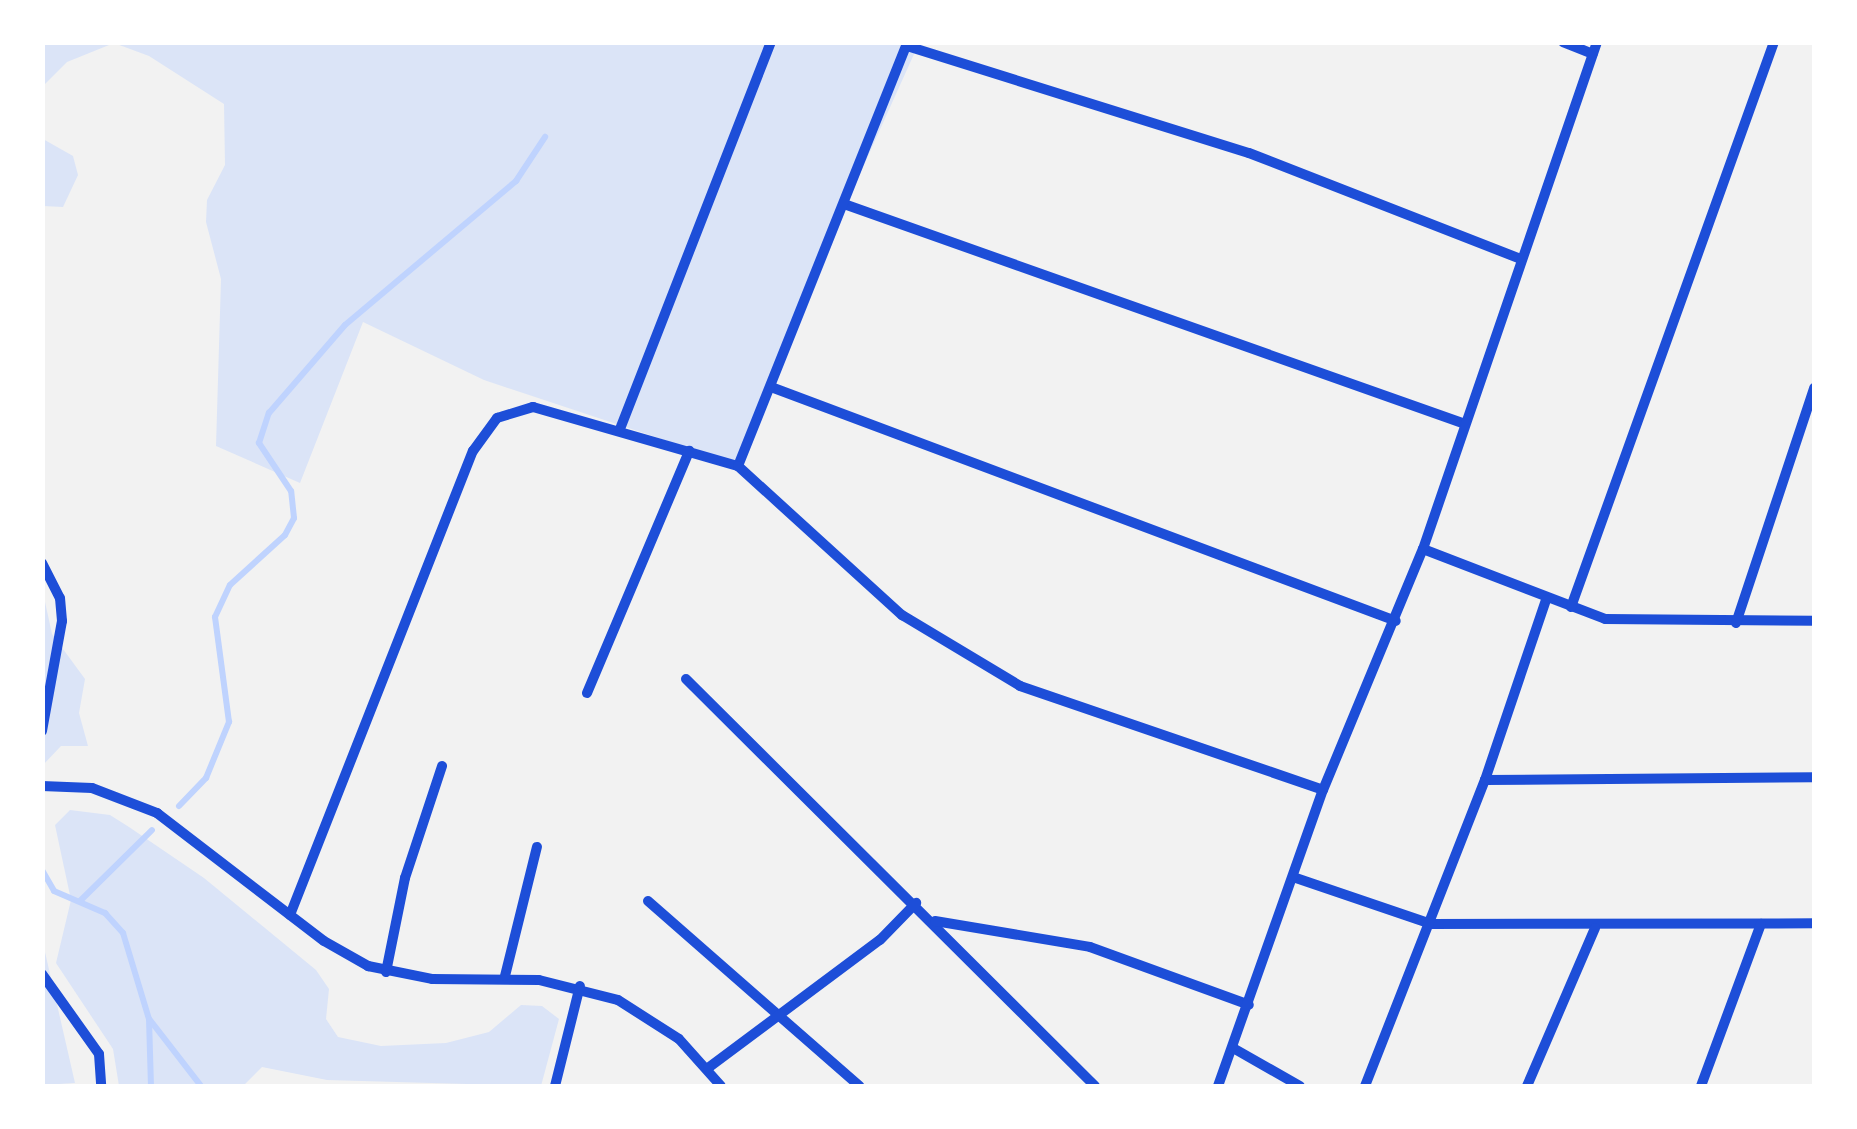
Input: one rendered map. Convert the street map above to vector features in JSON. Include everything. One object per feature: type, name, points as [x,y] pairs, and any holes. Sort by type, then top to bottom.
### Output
[{"type":"street","points":[[620,429],[771,42]]},
{"type":"street","points":[[1218,1086],[1322,790],[1423,549],[1594,48],[1562,42]]},
{"type":"street","points":[[1570,607],[1774,42]]},
{"type":"street","points":[[738,466],[908,44],[1249,153],[1521,259]]},
{"type":"street","points":[[844,204],[1465,424]]},
{"type":"street","points":[[772,387],[1396,621]]},
{"type":"street","points":[[1736,623],[1814,388]]},
{"type":"street","points":[[290,916],[484,432],[512,410],[534,407],[738,466],[902,615],[973,663],[1020,686],[1322,790]]},
{"type":"street","points":[[587,693],[689,451]]},
{"type":"street","points":[[1423,549],[1546,600],[1605,619],[1814,621]]},
{"type":"street","points":[[42,563],[60,598],[62,621],[42,731]]},
{"type":"street","points":[[1365,1086],[1485,780],[1546,600]]},
{"type":"street","points":[[686,679],[838,836],[916,902],[1095,1086]]},
{"type":"street","points":[[386,972],[406,878],[442,766]]},
{"type":"street","points":[[1485,780],[1814,776]]},
{"type":"street","points":[[42,786],[92,788],[157,813],[290,916],[386,972],[432,979],[505,976],[580,986],[653,1020],[708,1068],[721,1086]]},
{"type":"street","points":[[505,976],[537,847]]},
{"type":"street","points":[[1293,877],[1431,924],[1594,928],[1814,923]]},
{"type":"street","points":[[648,900],[780,1012],[859,1086]]},
{"type":"street","points":[[708,1068],[880,940],[916,902]]},
{"type":"street","points":[[934,921],[1090,947],[1249,1005]]},
{"type":"street","points":[[1701,1086],[1760,924]]},
{"type":"street","points":[[1527,1086],[1594,928]]},
{"type":"street","points":[[42,974],[99,1054],[101,1086]]},
{"type":"street","points":[[555,1086],[580,986]]},
{"type":"street","points":[[1233,1048],[1300,1086]]},
{"type":"shaded area","points":[[43,43],[114,43],[67,62],[43,86]]},
{"type":"shaded area","points":[[114,43],[919,43],[850,196],[743,466],[484,380],[363,322],[300,483],[216,446],[221,279],[206,222],[207,200],[225,165],[224,104],[149,56]]},
{"type":"shaded area","points":[[43,139],[73,156],[78,175],[63,207],[43,206]]},
{"type":"shaded area","points":[[42,588],[52,634],[85,679],[79,713],[88,746],[61,746],[43,765]]},
{"type":"shaded area","points":[[70,810],[110,815],[129,827],[204,878],[316,970],[329,989],[326,1019],[338,1037],[381,1046],[446,1043],[489,1032],[521,1005],[542,1006],[559,1019],[541,1086],[327,1080],[262,1067],[243,1086],[119,1086],[113,1049],[56,963],[71,900],[55,825]]},
{"type":"shaded area","points":[[42,939],[75,1083],[43,1085]]},
{"type":"waterway","points":[[179,806],[206,778],[229,722],[215,617],[230,585],[285,535],[294,518],[291,491],[259,443],[269,413],[345,325],[516,181],[545,137]]},
{"type":"waterway","points":[[80,901],[152,830]]},
{"type":"waterway","points":[[42,870],[54,891],[105,913],[123,933],[149,1019],[151,1086]]},
{"type":"waterway","points":[[150,1020],[201,1086]]}]
